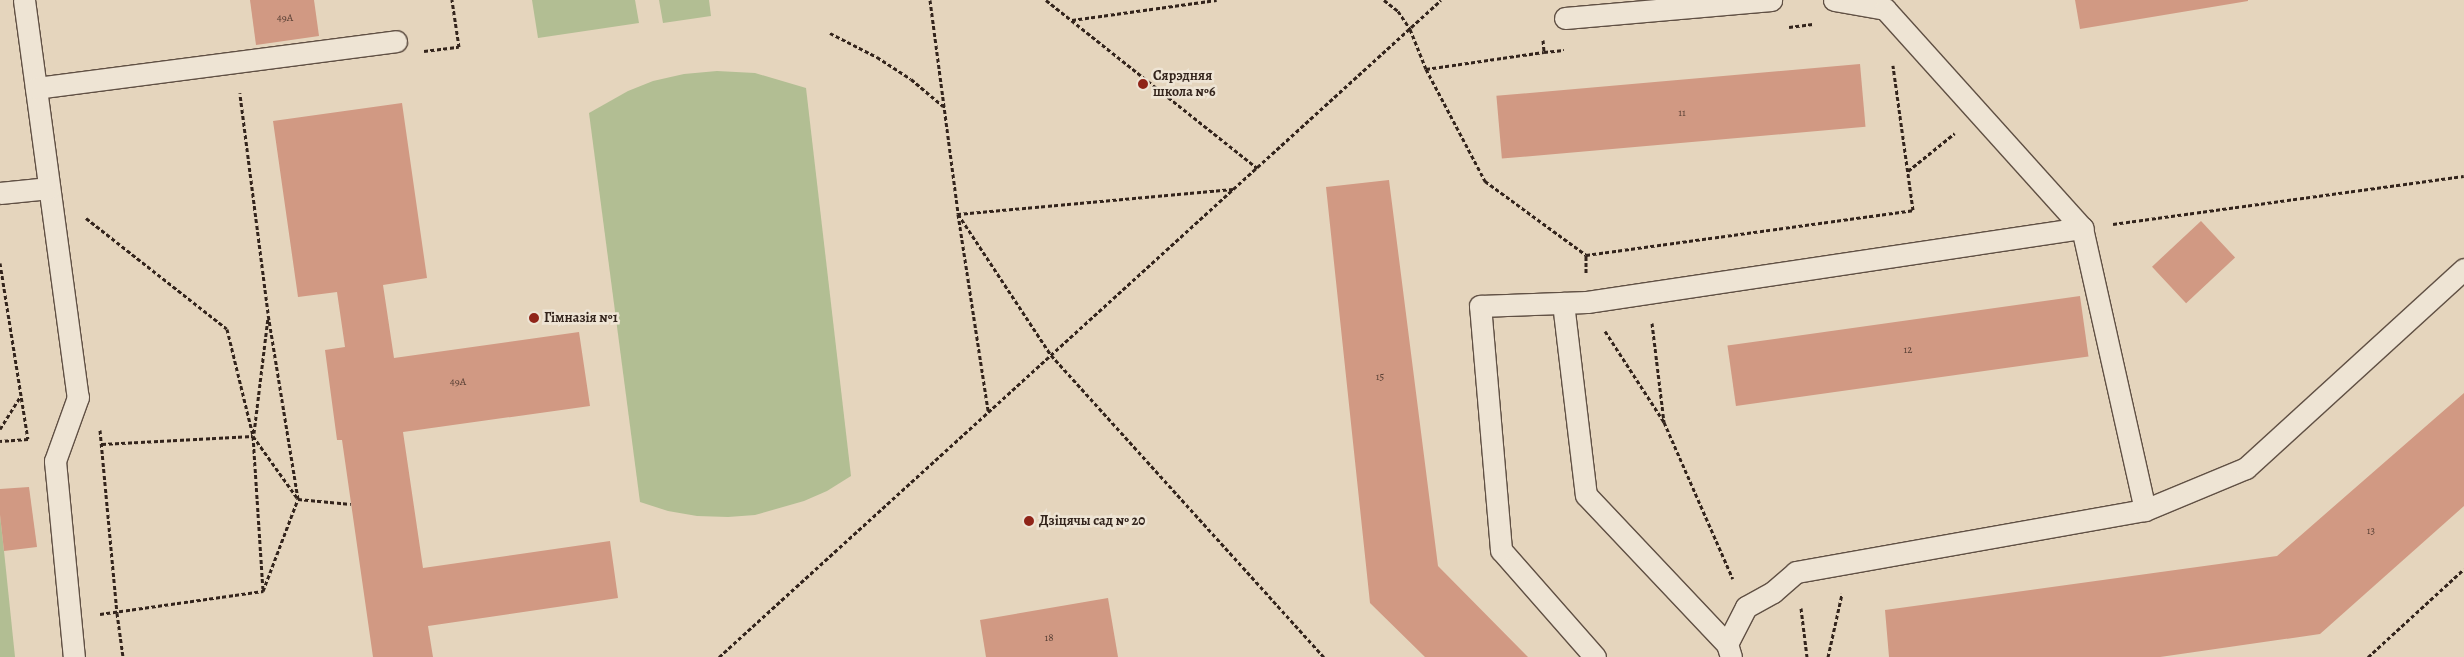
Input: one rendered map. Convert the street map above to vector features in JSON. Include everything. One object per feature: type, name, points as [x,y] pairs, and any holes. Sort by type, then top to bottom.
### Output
[{"type":"lane","points":[[24,0],[78,397],[55,461],[74,657]]},
{"type":"lane","points":[[1565,18],[1771,0]]},
{"type":"lane","points":[[1834,0],[1885,9],[2082,228],[2146,510]]},
{"type":"lane","points":[[36,88],[396,41]]},
{"type":"lane","points":[[0,193],[49,188]]},
{"type":"lane","points":[[1595,657],[1501,550],[1480,306],[1586,302],[2082,228]]},
{"type":"lane","points":[[1563,303],[1586,495],[1729,651],[1746,607],[1773,592],[1796,572],[2146,510],[2246,468],[2464,269]]},
{"type":"path","points":[[930,0],[958,214],[988,412]]},
{"type":"path","points":[[1046,0],[1256,168]]},
{"type":"path","points":[[1072,20],[1217,0]]},
{"type":"path","points":[[1384,0],[1398,11],[1410,29],[1426,69],[1485,180],[1586,255],[1913,210],[1892,60]]},
{"type":"path","points":[[719,657],[1441,0]]},
{"type":"path","points":[[1782,27],[1822,23]]},
{"type":"path","points":[[830,33],[877,57],[911,79],[944,107]]},
{"type":"path","points":[[1543,37],[1544,52]]},
{"type":"path","points":[[1426,69],[1574,49]]},
{"type":"path","points":[[239,84],[268,313],[298,499],[263,591]]},
{"type":"path","points":[[1908,171],[1956,132]]},
{"type":"path","points":[[2082,228],[2464,176]]},
{"type":"path","points":[[958,214],[1233,189]]},
{"type":"path","points":[[958,214],[1051,355],[1324,657]]},
{"type":"path","points":[[85,218],[226,329],[253,436],[263,591]]},
{"type":"path","points":[[1586,255],[1586,302],[1664,422],[1746,607]]},
{"type":"path","points":[[0,263],[28,439],[0,441]]},
{"type":"path","points":[[1649,292],[1664,422]]},
{"type":"path","points":[[268,313],[253,436],[298,499],[351,504]]},
{"type":"path","points":[[0,429],[21,395]]},
{"type":"path","points":[[102,444],[253,436]]},
{"type":"path","points":[[1828,657],[1849,563]]},
{"type":"path","points":[[2368,657],[2464,570]]},
{"type":"path","points":[[1796,572],[1807,657]]},
{"type":"path","points":[[117,613],[263,591]]},
{"type":"green space","points":[[532,0],[635,0],[639,23],[538,38]]},
{"type":"green space","points":[[659,0],[709,0],[711,16],[663,23]]},
{"type":"green space","points":[[717,71],[755,73],[806,88],[851,476],[827,491],[804,501],[755,515],[728,517],[697,516],[668,511],[640,502],[589,113],[628,91],[653,81],[684,74]]},
{"type":"green space","points":[[0,515],[4,551],[15,657],[0,657]]},
{"type":"building","points":[[250,0],[314,0],[319,36],[256,45]]},
{"type":"building","points":[[2075,0],[2248,0],[2248,1],[2080,29]]},
{"type":"building","points":[[1860,64],[1865,127],[1502,159],[1496,96]]},
{"type":"building","points":[[402,103],[427,278],[383,285],[394,358],[579,332],[590,406],[403,432],[423,568],[610,541],[618,598],[428,626],[433,657],[373,657],[342,440],[337,440],[325,350],[345,347],[337,292],[298,297],[273,121]]},
{"type":"building","points":[[1389,180],[1438,566],[1528,657],[1425,657],[1370,603],[1326,187]]},
{"type":"building","points":[[2201,221],[2235,258],[2186,303],[2152,267]]},
{"type":"building","points":[[2080,296],[2088,356],[1736,406],[1727,346]]},
{"type":"building","points":[[2464,393],[2464,506],[2320,634],[2160,657],[1889,657],[1885,610],[2277,556]]},
{"type":"building","points":[[29,487],[37,547],[4,551],[0,515],[0,489]]},
{"type":"building","points":[[1108,598],[1118,657],[986,657],[980,620]]},
{"type":"place","name":"Сярэдняя школа №6","points":[[1143,84]]},
{"type":"place","name":"Гімназія №1","points":[[534,318]]},
{"type":"place","name":"Дзіцячы сад № 20","points":[[1029,521]]}]
